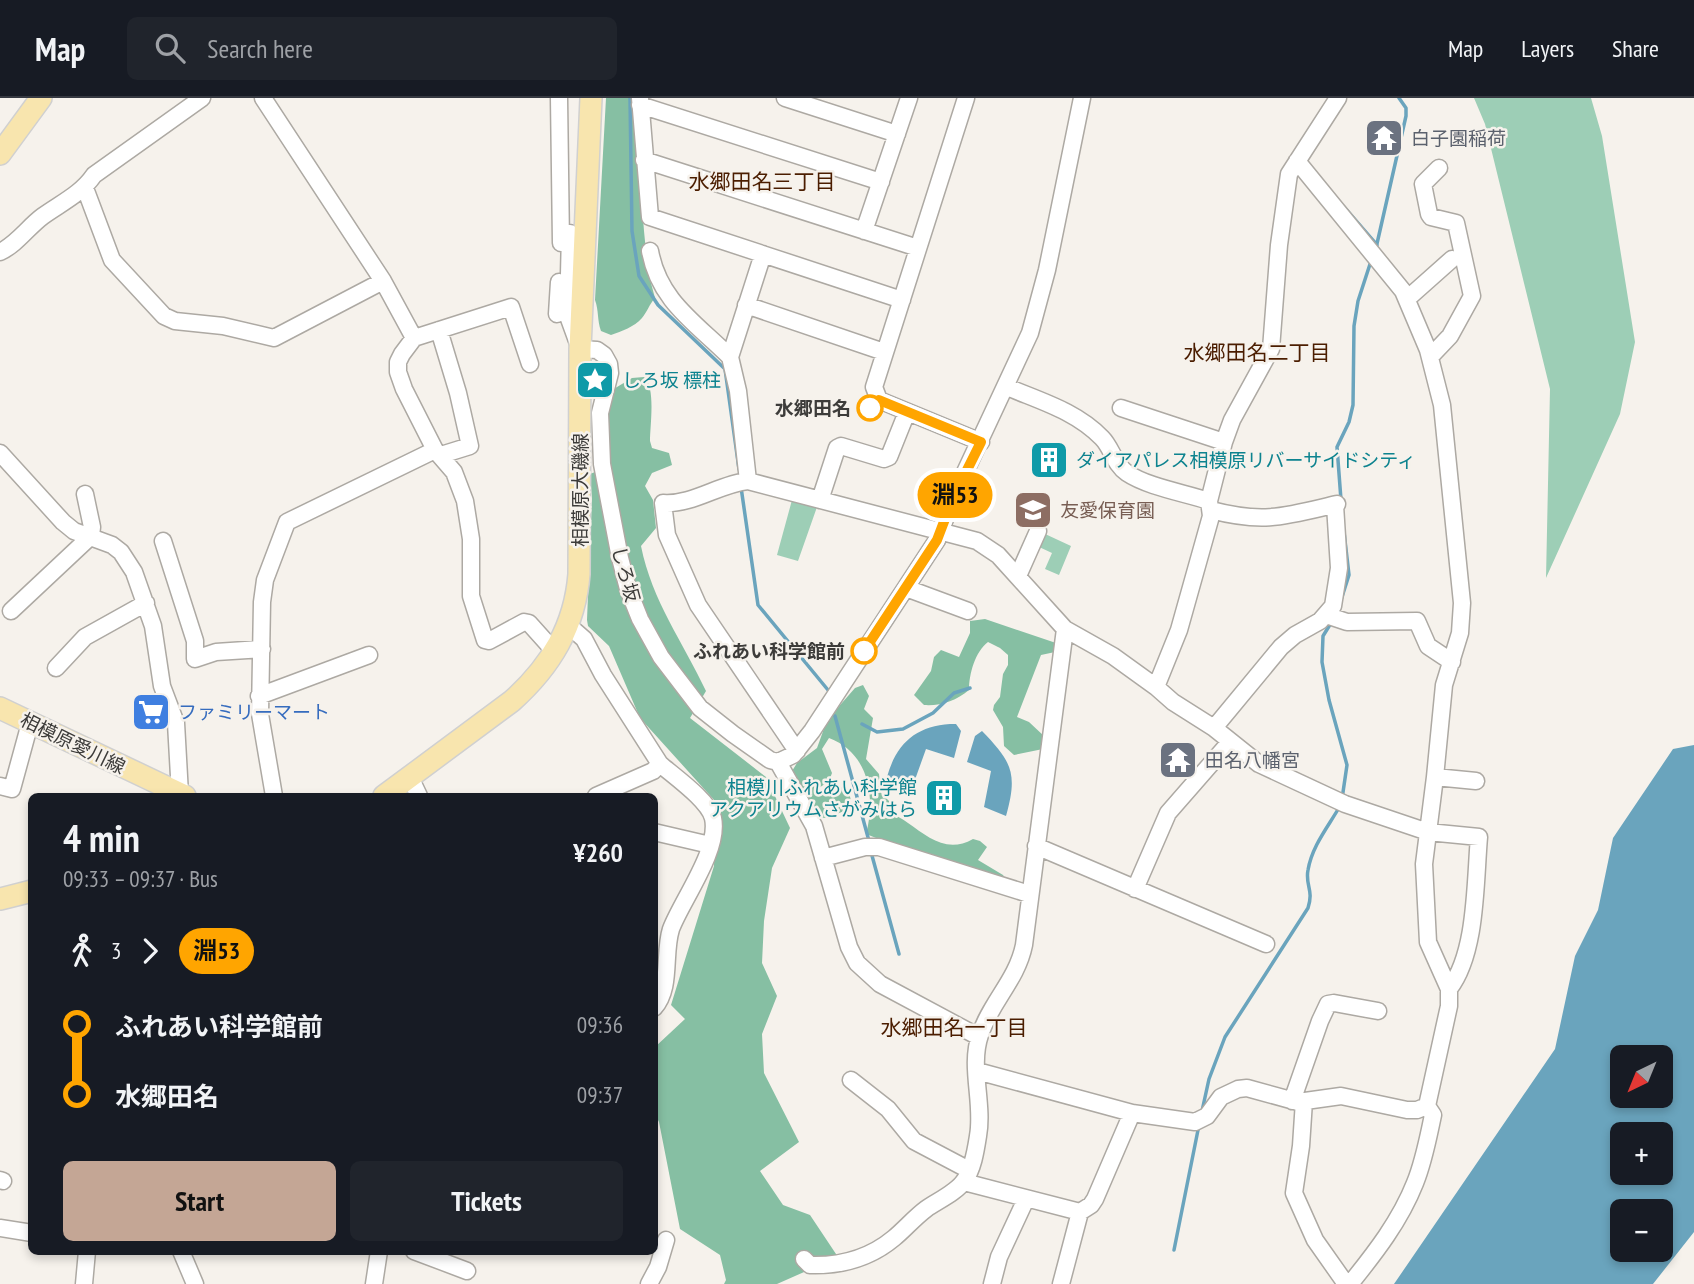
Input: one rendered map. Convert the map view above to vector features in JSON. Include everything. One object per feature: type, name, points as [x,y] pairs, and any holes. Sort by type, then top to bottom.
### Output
[{"type":"main road","points":[[1,147],[41,98]]},
{"type":"main road","name":"相模原大磯線","points":[[388,793],[512,701],[538,676],[555,653],[575,602],[579,574],[580,349],[591,98]]},
{"type":"main road","name":"相模原愛川線","points":[[0,708],[178,793]]},
{"type":"main road","points":[[0,900],[28,892]]},
{"type":"street","points":[[0,252],[21,237],[40,218],[85,188],[94,175],[202,98]]},
{"type":"street","points":[[263,98],[383,281],[414,338]]},
{"type":"street","points":[[557,314],[561,233],[559,98]]},
{"type":"street","points":[[785,98],[897,134]]},
{"type":"street","points":[[864,231],[909,98]]},
{"type":"street","points":[[967,98],[874,387],[879,400],[981,442]]},
{"type":"street","points":[[979,1037],[880,984],[864,972],[849,947],[814,826],[778,761],[797,751],[906,588],[940,531],[1007,387],[1030,333],[1040,295],[1082,98]]},
{"type":"street","points":[[1156,687],[1179,630],[1224,442],[1232,420],[1271,349],[1285,192],[1289,174],[1338,98]]},
{"type":"street","points":[[881,182],[640,102],[650,217],[902,300]]},
{"type":"street","points":[[645,160],[918,248]]},
{"type":"street","points":[[1297,161],[1372,251],[1407,299],[1430,357],[1442,405],[1462,603],[1460,633],[1444,685],[1436,777],[1424,864],[1428,942],[1449,989],[1449,1006],[1427,1106],[1433,1115],[1415,1185],[1383,1241],[1348,1284],[1315,1240],[1294,1193],[1301,1146],[1298,1101],[1320,1021],[1328,1004],[1378,1011]]},
{"type":"street","points":[[1430,357],[1450,336],[1472,296],[1455,223],[1431,217],[1429,214],[1423,184],[1439,168]]},
{"type":"street","points":[[85,188],[112,260],[164,316],[175,321],[223,326],[274,338],[383,281]]},
{"type":"street","points":[[561,233],[570,233],[568,316],[580,349]]},
{"type":"street","points":[[650,251],[656,274],[667,296],[730,358]]},
{"type":"street","points":[[741,482],[738,390],[730,358],[763,254]]},
{"type":"street","points":[[1407,299],[1452,259]]},
{"type":"street","points":[[746,305],[884,352]]},
{"type":"street","points":[[530,364],[511,306],[414,338],[398,362],[398,372],[415,413],[438,453],[454,472],[465,501],[471,539],[471,596],[485,640],[489,641],[524,622],[529,624],[555,653]]},
{"type":"street","points":[[273,793],[258,696],[265,580],[287,522],[438,453],[470,446],[439,330]]},
{"type":"street","name":"しろ坂","points":[[580,349],[597,351],[604,355],[609,365],[610,373],[600,413],[602,464],[628,589],[646,631],[661,657],[700,708],[770,760],[778,761]]},
{"type":"street","points":[[1007,387],[1056,407],[1091,428],[1105,441],[1115,461],[1125,471],[1210,505],[1256,519],[1280,517],[1336,504],[1339,578],[1332,617]]},
{"type":"street","points":[[1121,408],[1224,442]]},
{"type":"street","points":[[820,500],[837,448],[841,446],[884,460],[889,457],[907,412]]},
{"type":"street","points":[[0,453],[63,522],[74,531],[91,536],[121,552],[129,561],[157,640],[162,686],[176,723],[182,793]]},
{"type":"street","points":[[797,751],[698,605],[667,535],[663,503],[672,504],[741,482],[977,541],[998,555],[1065,629],[1113,656],[1173,702],[1214,728],[1259,764],[1339,802],[1428,832],[1479,837],[1472,924],[1459,975],[1449,989]]},
{"type":"street","points":[[11,611],[91,536],[92,527],[85,494]]},
{"type":"street","points":[[1018,576],[1038,531]]},
{"type":"street","points":[[163,541],[195,641],[195,659],[216,652],[262,649]]},
{"type":"street","points":[[906,588],[968,611]]},
{"type":"street","points":[[56,668],[85,637],[145,603]]},
{"type":"street","points":[[1214,728],[1281,647],[1332,617],[1417,621],[1428,646],[1452,662]]},
{"type":"street","points":[[568,625],[584,639],[603,675],[660,764],[709,810],[713,826],[710,845],[671,930],[662,997],[658,1002]]},
{"type":"street","points":[[804,1259],[810,1265],[834,1265],[872,1252],[893,1240],[922,1211],[967,1176],[981,1115],[976,1053],[979,1037],[1018,967],[1024,945],[1065,629]]},
{"type":"street","points":[[258,696],[369,655]]},
{"type":"street","points":[[0,786],[12,789],[30,723]]},
{"type":"street","points":[[1135,889],[1168,813],[1230,742]]},
{"type":"street","points":[[603,793],[653,771],[660,764]]},
{"type":"street","points":[[410,777],[418,793]]},
{"type":"street","points":[[1436,777],[1476,781]]},
{"type":"street","points":[[658,833],[710,845]]},
{"type":"street","points":[[1036,846],[1266,944]]},
{"type":"street","points":[[823,858],[872,847],[1029,894]]},
{"type":"street","points":[[977,1071],[1132,1113],[1201,1119],[1221,1097],[1247,1088],[1298,1101],[1341,1096],[1407,1110],[1427,1106]]},
{"type":"street","points":[[851,1080],[888,1109],[914,1142],[967,1176],[1026,1199],[1080,1212]]},
{"type":"street","points":[[1061,1284],[1080,1212],[1095,1199],[1132,1113]]},
{"type":"street","points":[[992,1284],[999,1257],[1026,1199]]},
{"type":"street","points":[[0,1228],[28,1232]]},
{"type":"street","points":[[649,1284],[666,1240]]},
{"type":"street","points":[[84,1284],[87,1255]]},
{"type":"street","points":[[183,1255],[195,1284]]},
{"type":"street","points":[[374,1284],[378,1255]]},
{"type":"street","points":[[425,1255],[467,1271]]},
{"type":"green space","points":[[606,98],[634,98],[648,272],[655,298],[639,321],[611,335],[601,331],[595,300]]},
{"type":"green space","points":[[1474,98],[1591,98],[1602,136],[1635,342],[1620,414],[1546,578],[1550,389],[1485,124]]},
{"type":"green space","points":[[644,377],[648,382],[652,448],[669,453],[672,465],[652,473],[645,486],[653,500],[656,528],[641,546],[660,603],[706,691],[690,718],[766,777],[790,828],[772,868],[764,921],[762,963],[777,996],[762,1034],[764,1073],[799,1142],[760,1171],[783,1205],[810,1215],[838,1257],[777,1284],[724,1284],[726,1280],[720,1255],[680,1229],[658,1120],[658,1044],[685,1019],[671,1005],[714,866],[715,801],[640,718],[609,646],[588,626],[592,498],[590,474],[595,472],[621,593],[626,598],[612,502],[606,423],[612,390],[632,378]]},
{"type":"green space","points":[[792,500],[817,507],[798,561],[777,555]]},
{"type":"green space","points":[[1043,533],[1071,546],[1059,575],[1045,569],[1052,553],[1037,546]]},
{"type":"green space","points":[[985,619],[1056,643],[1055,652],[1041,655],[1017,717],[1029,722],[1045,737],[1043,749],[1014,755],[1004,746],[1003,727],[993,710],[1000,697],[1008,655],[988,642],[976,657],[969,690],[964,694],[942,704],[930,705],[924,705],[914,695],[931,671],[934,657],[941,650],[959,657],[970,633],[970,621]]},
{"type":"green space","points":[[863,685],[869,696],[864,709],[873,718],[866,759],[879,774],[881,793],[889,801],[889,811],[938,842],[955,845],[973,839],[980,841],[987,847],[978,860],[1003,875],[1007,881],[904,849],[866,834],[869,791],[861,765],[853,754],[829,738],[822,749],[832,773],[829,781],[819,788],[821,793],[825,794],[838,785],[849,792],[851,801],[847,810],[826,818],[815,817],[789,776],[797,763],[817,748],[826,723],[841,704],[855,688]]},
{"type":"water","points":[[956,724],[961,731],[954,758],[926,749],[912,788],[887,777],[896,755],[909,739],[927,728]]},
{"type":"water","points":[[982,731],[1000,751],[1010,769],[1012,789],[1006,816],[984,807],[991,771],[967,762],[975,736]]},
{"type":"water","points":[[1694,745],[1694,1232],[1673,1259],[1673,1199],[1610,1199],[1610,1262],[1670,1262],[1653,1284],[1394,1284],[1555,1049],[1575,956],[1598,910],[1613,838],[1673,749]]},
{"type":"waterway","points":[[630,98],[632,231],[639,276],[658,305],[725,369],[739,469]]},
{"type":"waterway","points":[[1376,248],[1406,116],[1406,108],[1399,98]]},
{"type":"waterway","points":[[1344,207],[1377,245]]},
{"type":"waterway","points":[[1341,500],[1337,447],[1349,422],[1353,405],[1354,326],[1358,301],[1372,258]]},
{"type":"waterway","points":[[741,487],[758,605],[828,690]]},
{"type":"waterway","points":[[1341,600],[1349,575],[1344,532]]},
{"type":"waterway","points":[[1331,623],[1323,636],[1322,662],[1329,700],[1347,765],[1342,799]]},
{"type":"waterway","points":[[862,724],[877,732],[903,729],[933,713],[954,693],[970,688]]},
{"type":"waterway","points":[[835,716],[869,841]]},
{"type":"waterway","points":[[1202,1111],[1209,1079],[1225,1037],[1308,908],[1310,897],[1307,875],[1310,861],[1340,806]]},
{"type":"waterway","points":[[871,852],[899,954]]},
{"type":"waterway","points":[[1174,1250],[1199,1125]]},
{"type":"bus line","name":"淵53","points":[[864,651],[937,540],[953,498],[981,442],[879,400],[870,408]]},
{"type":"place","name":"白子園稲荷","points":[[1384,138]]},
{"type":"place","name":"しろ坂 標柱","points":[[595,380]]},
{"type":"place","name":"水郷田名","points":[[870,408]]},
{"type":"place","name":"ダイアパレス相模原リバーサイドシティ","points":[[1049,460]]},
{"type":"place","name":"友愛保育園","points":[[1033,510]]},
{"type":"place","name":"ふれあい科学館前","points":[[864,651]]},
{"type":"place","name":"ファミリーマート","points":[[151,712]]},
{"type":"place","name":"田名八幡宮","points":[[1178,760]]},
{"type":"place","name":"相模川ふれあい科学館 アクアリウムさがみはら","points":[[944,798]]},
{"type":"district","name":"水郷田名三丁目","points":[[762,182]]},
{"type":"district","name":"水郷田名二丁目","points":[[1257,353]]},
{"type":"district","name":"水郷田名一丁目","points":[[954,1028]]}]
